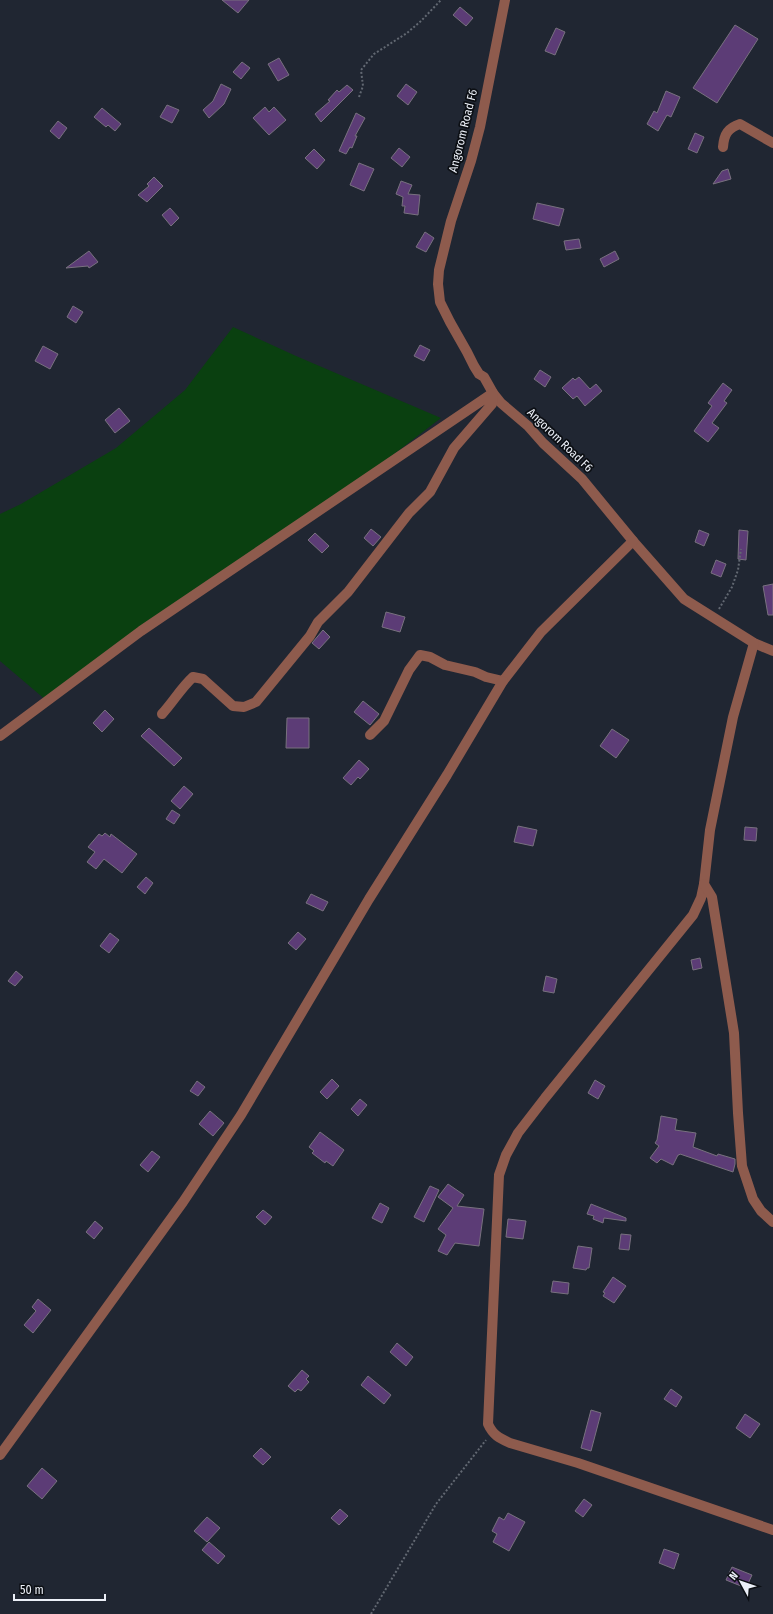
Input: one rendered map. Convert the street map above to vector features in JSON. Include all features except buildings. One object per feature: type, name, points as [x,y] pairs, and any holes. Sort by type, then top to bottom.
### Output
[{"type":"street","name":"Angorom Road F6","points":[[505,0],[480,127],[471,161],[451,221],[439,270],[438,284],[440,302],[474,366],[479,374],[484,377],[493,393],[501,403],[528,426],[543,443],[582,479],[633,541],[684,599],[713,619],[754,643],[773,651]]},
{"type":"street","points":[[724,147],[724,138],[731,127],[740,124],[773,143]]},
{"type":"street","points":[[162,714],[183,687],[193,677],[203,679],[233,706],[244,707],[256,702],[310,636],[318,622],[348,592],[409,513],[430,492],[454,448],[492,404],[493,393]]},
{"type":"street","points":[[0,736],[141,631],[493,393]]},
{"type":"street","points":[[0,1455],[183,1202],[241,1115],[365,906],[447,775],[503,681],[541,632],[633,541]]},
{"type":"street","points":[[754,643],[733,717],[710,830],[704,884],[693,916],[518,1133],[506,1155],[499,1175],[488,1424],[492,1432],[499,1438],[510,1443],[578,1463],[773,1530]]},
{"type":"street","points":[[370,735],[384,722],[409,670],[420,655],[430,657],[445,665],[476,672],[486,677],[503,681]]},
{"type":"street","points":[[704,884],[712,896],[734,1033],[742,1166],[753,1199],[761,1211],[773,1222]]},
{"type":"path","points":[[359,97],[363,86],[361,70],[374,54],[407,33],[441,0]]},
{"type":"path","points":[[713,619],[732,587],[738,570],[741,549]]},
{"type":"path","points":[[371,1614],[436,1504],[492,1432]]},
{"type":"green space","points":[[233,327],[296,356],[441,418],[333,501],[47,701],[0,661],[0,514],[21,504],[116,448],[185,390]]}]
